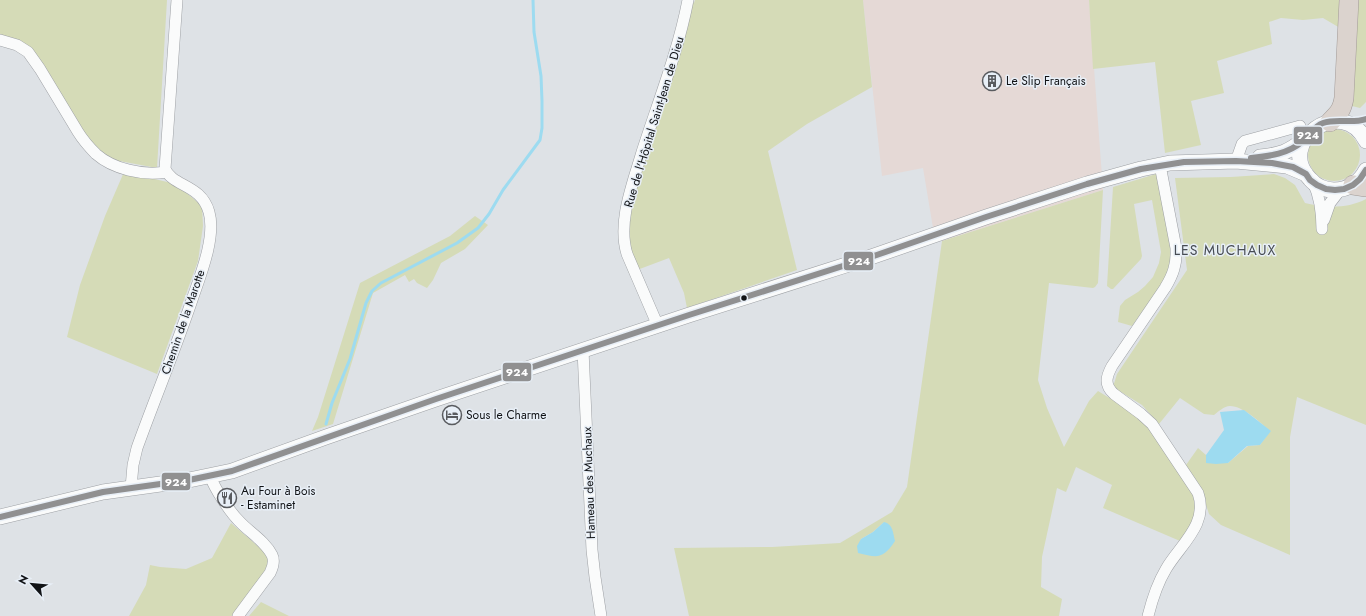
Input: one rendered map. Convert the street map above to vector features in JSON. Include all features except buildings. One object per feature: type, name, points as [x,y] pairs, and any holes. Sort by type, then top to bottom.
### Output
[{"type":"highway","points":[[1338,122],[1339,113],[1342,108],[1344,98],[1349,0]]},
{"type":"main road","points":[[1236,161],[1284,153],[1293,148],[1303,133],[1315,128],[1338,122],[1360,122],[1366,120]]},
{"type":"main road","points":[[1338,122],[1358,130],[1366,142]]},
{"type":"main road","points":[[1303,133],[1301,159],[1310,178]]},
{"type":"main road","points":[[0,517],[103,492],[210,476],[244,468],[326,437],[583,350],[1080,187],[1160,165],[1184,162],[1236,161],[1287,166],[1310,178],[1326,189],[1353,187],[1366,170]]},
{"type":"street","points":[[0,40],[17,45],[28,52],[78,132],[96,154],[110,163],[130,170],[149,173],[166,172],[165,157],[177,0]]},
{"type":"street","name":"Rue de l'Hôpital Saint-Jean de Dieu","points":[[658,326],[631,264],[624,244],[624,234],[626,215],[636,171],[676,46],[688,0]]},
{"type":"street","points":[[1236,161],[1242,144],[1245,141],[1303,133]]},
{"type":"street","points":[[1148,616],[1160,580],[1172,559],[1195,528],[1201,510],[1198,493],[1156,430],[1141,414],[1114,394],[1106,382],[1106,377],[1112,366],[1173,275],[1176,248],[1160,165]]},
{"type":"street","name":"Chemin de la Marotte","points":[[131,488],[133,465],[137,448],[194,295],[205,258],[210,231],[209,211],[203,199],[194,190],[173,178],[166,172]]},
{"type":"street","points":[[1310,178],[1320,202],[1322,228],[1326,212],[1333,198],[1353,187]]},
{"type":"street","name":"Hameau des Muchaux","points":[[583,350],[592,550],[601,616]]},
{"type":"street","points":[[210,476],[214,486],[234,516],[265,547],[273,559],[273,568],[270,573],[238,616]]},
{"type":"shaded area","points":[[863,0],[1089,0],[1103,190],[942,241],[942,225],[933,228],[923,168],[882,176]]},
{"type":"green space","points":[[0,0],[167,0],[157,168],[114,160],[92,147],[28,46],[0,37]]},
{"type":"green space","points":[[688,0],[694,3],[695,0],[863,0],[872,87],[807,124],[768,151],[797,270],[687,308],[684,293],[669,258],[629,273],[620,250],[620,222]]},
{"type":"green space","points":[[1089,0],[1341,0],[1340,28],[1323,18],[1303,20],[1281,18],[1269,22],[1272,44],[1217,61],[1224,93],[1191,101],[1201,145],[1165,153],[1155,62],[1093,69]]},
{"type":"green space","points":[[1355,0],[1366,0],[1366,102],[1360,108],[1348,105]]},
{"type":"green space","points":[[1334,129],[1348,133],[1356,141],[1360,155],[1356,169],[1348,177],[1334,181],[1320,177],[1312,169],[1308,155],[1312,141],[1320,133]]},
{"type":"green space","points":[[124,172],[176,184],[202,206],[203,226],[198,261],[157,374],[67,337],[80,285],[105,216]]},
{"type":"green space","points":[[1156,174],[1160,182],[1173,257],[1171,271],[1132,326],[1118,322],[1120,306],[1125,300],[1145,286],[1153,277],[1159,263],[1161,252],[1152,200],[1134,204],[1142,256],[1141,259],[1113,289],[1107,286],[1113,187]]},
{"type":"green space","points":[[1274,174],[1285,178],[1295,185],[1305,203],[1336,207],[1351,205],[1366,199],[1366,425],[1297,397],[1290,437],[1290,555],[1221,525],[1209,514],[1200,486],[1186,465],[1198,448],[1206,455],[1206,463],[1228,463],[1248,446],[1260,445],[1270,431],[1252,416],[1235,407],[1226,407],[1214,415],[1204,414],[1180,398],[1159,424],[1142,405],[1113,387],[1117,374],[1187,270],[1175,178],[1231,177]]},
{"type":"green space","points":[[1103,190],[1098,283],[1093,288],[1049,283],[1038,380],[1047,408],[1064,447],[1089,401],[1098,391],[1134,413],[1149,427],[1197,501],[1194,524],[1180,541],[1103,508],[1112,485],[1076,467],[1066,492],[1057,488],[1042,557],[1041,587],[1062,599],[1059,616],[689,616],[674,548],[772,547],[840,543],[892,512],[907,487],[942,241]],"holes":[[[884,522],[858,553],[861,539],[873,532]]]},
{"type":"green space","points":[[475,216],[488,225],[465,249],[441,263],[433,280],[427,288],[417,283],[414,279],[409,282],[405,275],[373,293],[333,424],[312,431],[318,417],[360,283],[450,236]]},
{"type":"green space","points":[[231,523],[268,555],[268,566],[235,616],[129,616],[146,585],[150,565],[186,569],[212,558]]},
{"type":"green space","points":[[261,602],[289,616],[249,616]]},
{"type":"water","points":[[1244,410],[1271,431],[1260,445],[1247,446],[1228,463],[1206,463],[1206,455],[1224,430],[1220,412]]},
{"type":"water","points":[[884,522],[891,527],[893,532],[895,541],[891,547],[880,556],[871,556],[858,553],[857,546],[861,539],[873,532]]},
{"type":"waterway","points":[[326,424],[332,403],[350,359],[366,303],[372,291],[381,283],[457,243],[478,228],[489,214],[503,190],[540,140],[542,128],[541,76],[534,32],[533,0]]},
{"type":"transit line","name":"924","points":[[1251,158],[1285,152],[1303,141],[1320,124],[1334,121],[1355,121],[1366,119]]},
{"type":"transit line","name":"924","points":[[0,517],[103,492],[189,480],[232,471],[436,399],[689,315],[868,258],[1087,184],[1141,169],[1184,162],[1236,161],[1272,163],[1293,167],[1306,174],[1310,180],[1317,185],[1326,189],[1335,190],[1344,189],[1353,185],[1360,179],[1366,170]]},
{"type":"place","name":"Le Slip Français","points":[[992,81]]},
{"type":"place","name":"Sous le Charme","points":[[452,415]]},
{"type":"place","name":"Au Four à Bois - Estaminet","points":[[227,498]]},
{"type":"district","name":"LES MUCHAUX","points":[[1225,250]]}]
